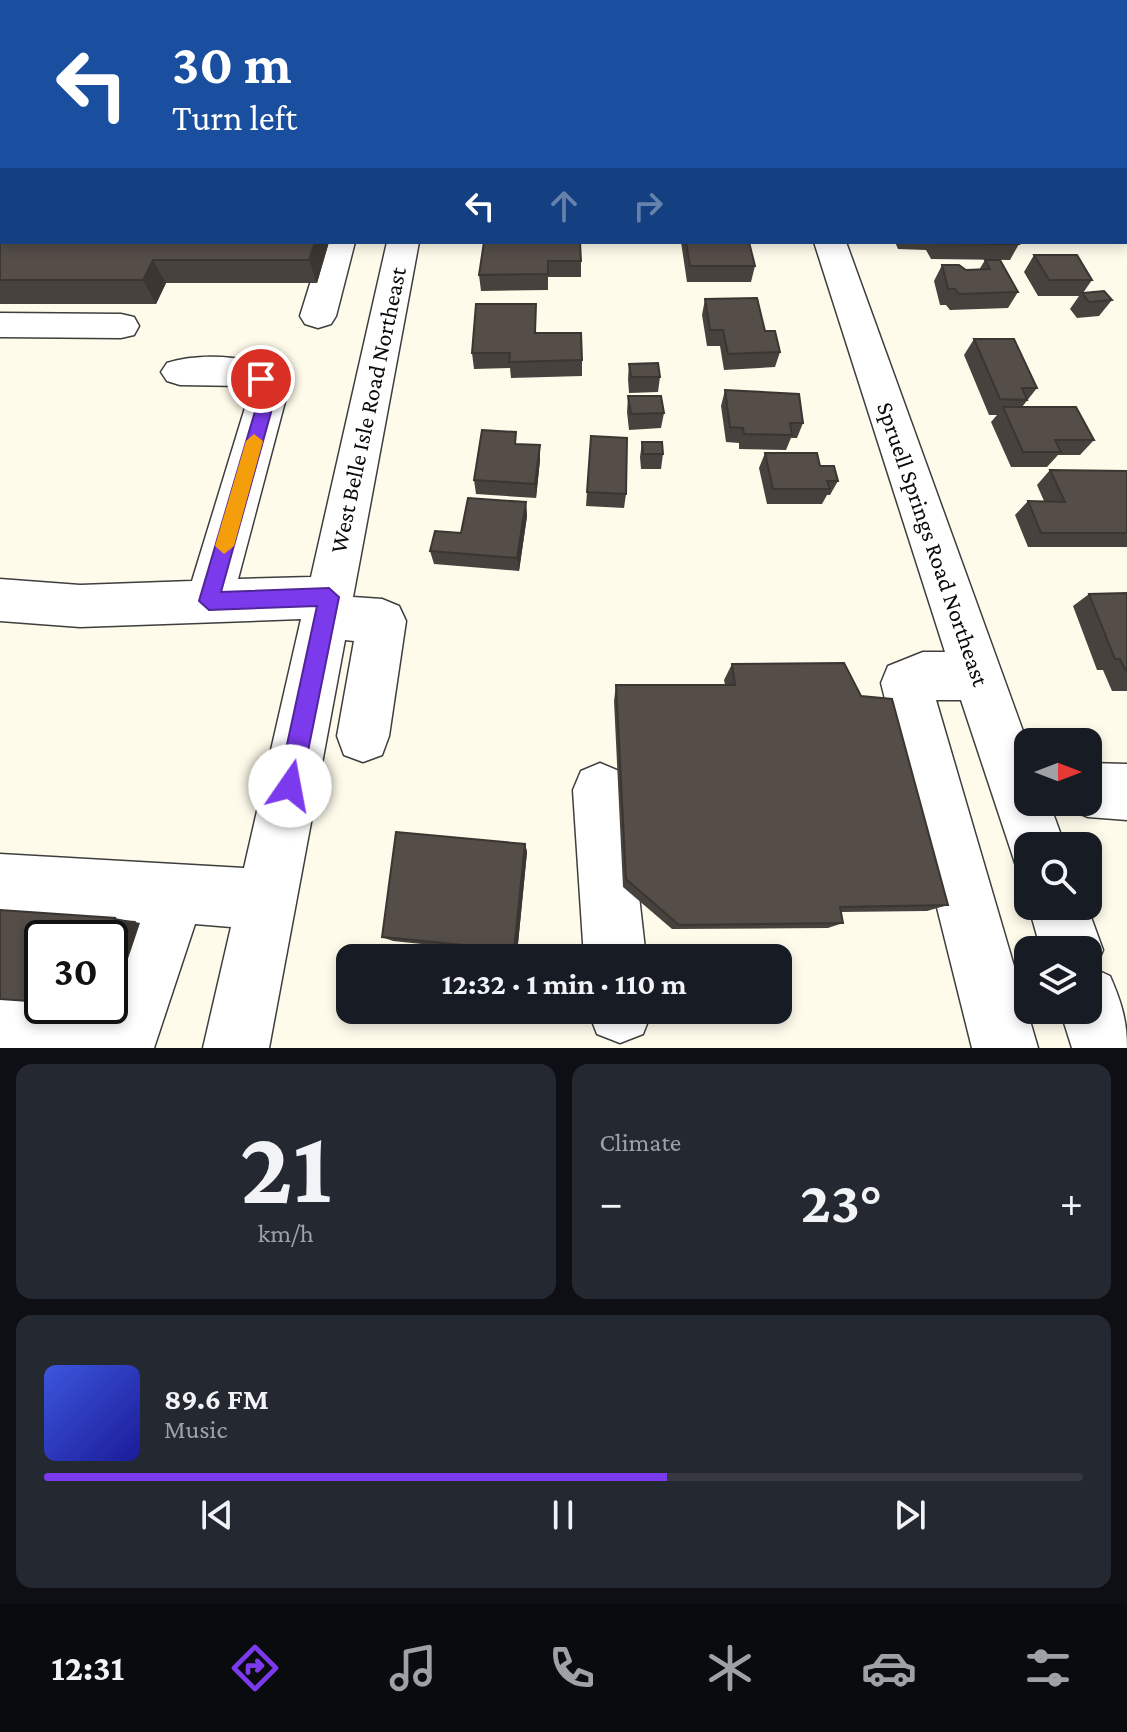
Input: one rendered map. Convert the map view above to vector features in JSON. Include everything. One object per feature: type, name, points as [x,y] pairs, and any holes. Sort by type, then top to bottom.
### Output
[{"type":"street","points":[[339,244],[345,316]]},
{"type":"street","name":"West Belle Isle Road Northeast","points":[[236,1048],[327,607],[345,316],[401,244]]},
{"type":"street","name":"Spruell Springs Road Northeast","points":[[831,244],[978,676],[1014,765]]},
{"type":"street","points":[[0,325],[121,326]]},
{"type":"street","points":[[180,372],[249,373],[261,379],[267,398],[209,601]]},
{"type":"street","points":[[0,600],[80,606],[209,601],[327,607],[382,621],[363,736]]},
{"type":"street","points":[[978,676],[923,676],[906,683],[1005,1048]]},
{"type":"street","points":[[600,790],[614,944]]},
{"type":"street","points":[[1102,791],[1127,792]]},
{"type":"street","points":[[20,894],[96,904],[175,894],[266,899]]},
{"type":"street","points":[[52,1024],[131,1025],[175,894]]},
{"type":"street","points":[[1097,1024],[1105,1048]]},
{"type":"building","points":[[0,244],[314,244],[309,260],[153,260],[143,280],[0,280]]},
{"type":"building","points":[[484,244],[580,244],[581,261],[548,261],[548,274],[479,275]]},
{"type":"building","points":[[686,244],[750,244],[755,266],[690,266]]},
{"type":"building","points":[[1034,255],[1077,255],[1092,280],[1049,280]]},
{"type":"building","points":[[985,260],[1000,260],[1018,292],[959,294],[955,289],[948,289],[942,265],[959,265],[966,270],[990,269]]},
{"type":"building","points":[[1104,291],[1112,300],[1089,302],[1082,293]]},
{"type":"building","points":[[757,298],[765,331],[775,331],[780,352],[728,354],[723,330],[710,330],[705,299]]},
{"type":"building","points":[[476,304],[536,304],[535,333],[581,333],[582,360],[509,362],[510,353],[472,353]]},
{"type":"building","points":[[974,339],[1014,339],[1037,388],[1022,388],[1027,400],[1000,399]]},
{"type":"building","points":[[658,363],[660,377],[631,377],[629,364]]},
{"type":"building","points":[[725,390],[799,394],[803,423],[790,423],[792,435],[744,434],[743,428],[730,427]]},
{"type":"building","points":[[628,396],[661,396],[664,413],[631,414]]},
{"type":"building","points":[[1003,407],[1076,407],[1094,440],[1055,440],[1061,452],[1023,452]]},
{"type":"building","points":[[482,430],[516,432],[515,444],[540,445],[535,484],[474,480]]},
{"type":"building","points":[[591,436],[627,438],[626,494],[587,492]]},
{"type":"building","points":[[642,442],[662,442],[663,454],[643,454]]},
{"type":"building","points":[[765,453],[817,453],[820,466],[834,466],[838,481],[827,481],[830,489],[773,489]]},
{"type":"building","points":[[1050,470],[1127,471],[1127,533],[1041,533],[1028,501],[1065,502]]},
{"type":"building","points":[[468,498],[526,502],[517,558],[430,551],[435,531],[461,533]]},
{"type":"building","points":[[1127,593],[1127,673],[1120,659],[1115,659],[1089,594]]},
{"type":"building","points":[[844,663],[861,696],[892,699],[948,905],[840,907],[843,923],[679,925],[626,879],[616,685],[735,685],[732,664]]},
{"type":"building","points":[[396,832],[525,844],[515,944],[453,944],[382,937]]},
{"type":"building","points":[[0,910],[115,918],[24,920],[24,1001],[0,999]]},
{"type":"slow traffic","points":[[224,546],[254,441]]},
{"type":"route","points":[[261,379],[267,398],[209,601],[329,597],[290,786]]}]
